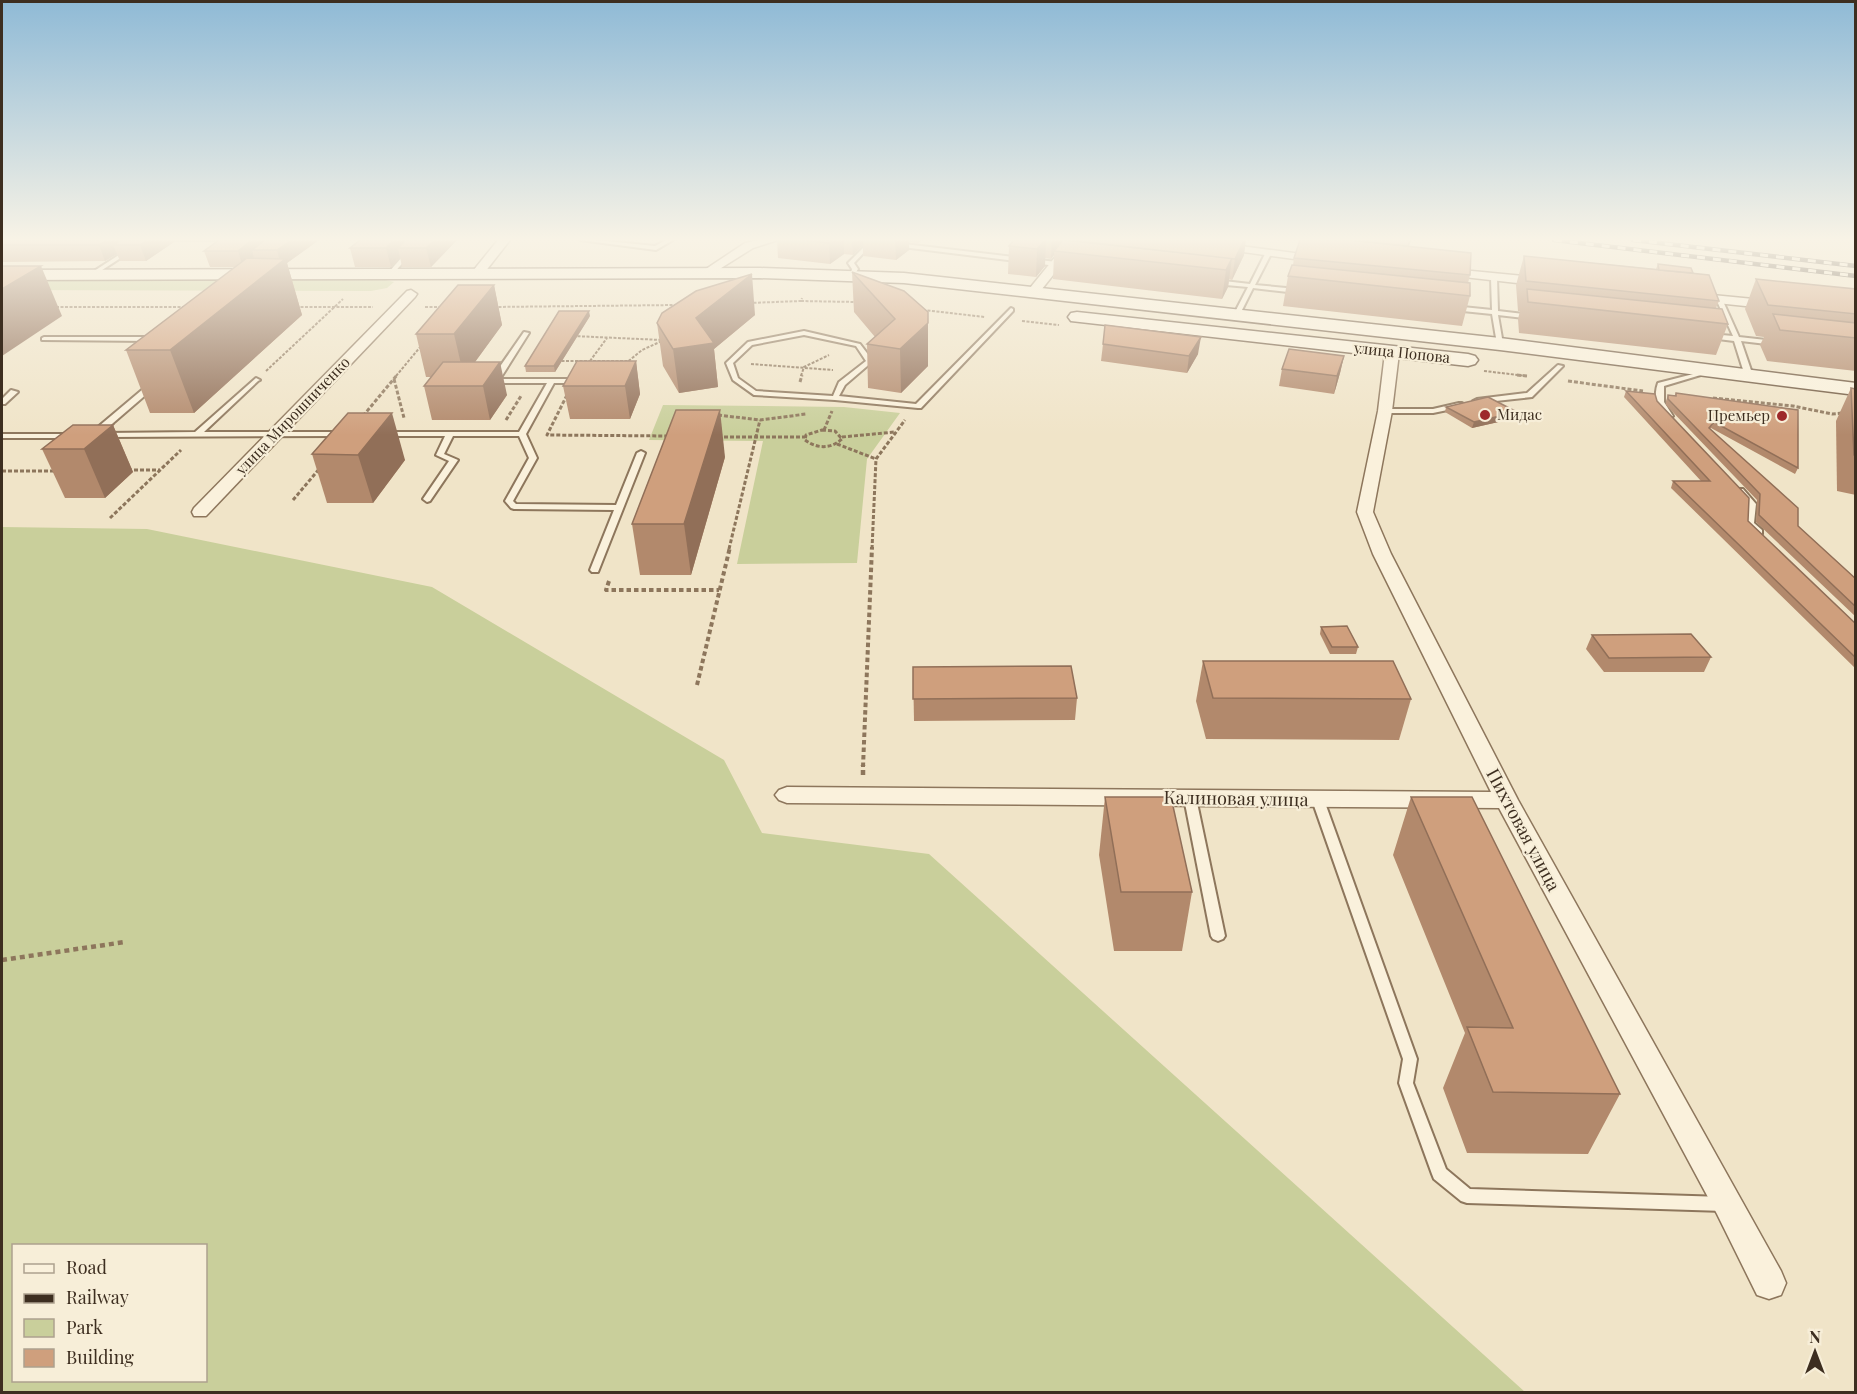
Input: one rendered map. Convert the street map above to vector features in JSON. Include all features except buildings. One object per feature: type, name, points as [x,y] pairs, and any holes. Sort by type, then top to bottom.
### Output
[{"type":"street","name":"улица Мирошниченко","points":[[200,512],[400,305]]},
{"type":"street","name":"улица Попова","points":[[1158,305],[1237,314],[1496,356],[1553,372],[1711,371]]},
{"type":"street","points":[[1778,305],[1787,306]]},
{"type":"street","points":[[988,307],[1034,312]]},
{"type":"street","name":"улица Попова","points":[[1056,315],[1392,353],[1496,356],[1711,371],[1856,389]]},
{"type":"street","name":"Пихтовая улица","points":[[1392,353],[1384,411],[1365,512],[1382,554],[1506,800],[1769,1283]]},
{"type":"street","name":"Калиновая улица","points":[[787,795],[1506,800]]},
{"type":"lane","points":[[1237,314],[1242,305]]},
{"type":"lane","points":[[1496,305],[1496,356]]},
{"type":"lane","points":[[1722,305],[1737,339],[1749,376]]},
{"type":"lane","points":[[1449,308],[1541,318]]},
{"type":"lane","points":[[835,399],[842,384],[870,361],[858,345],[804,333],[750,343],[729,363],[735,379],[754,393],[918,406],[1011,310]]},
{"type":"lane","points":[[526,333],[496,378],[498,381],[585,381]]},
{"type":"lane","points":[[1702,335],[1784,344]]},
{"type":"lane","points":[[44,339],[157,339]]},
{"type":"lane","points":[[1675,422],[1660,406],[1661,386],[1711,371]]},
{"type":"lane","points":[[1384,411],[1433,411],[1487,399],[1529,395],[1553,372]]},
{"type":"lane","points":[[93,436],[161,378]]},
{"type":"lane","points":[[198,434],[256,380]]},
{"type":"lane","points":[[522,434],[552,381]]},
{"type":"lane","points":[[2,402],[14,392]]},
{"type":"lane","points":[[2,436],[348,434]]},
{"type":"lane","points":[[371,434],[522,434]]},
{"type":"lane","points":[[427,499],[454,460],[440,455],[450,434]]},
{"type":"lane","points":[[522,434],[533,458],[509,501],[514,506],[619,508]]},
{"type":"lane","points":[[595,570],[641,453]]},
{"type":"lane","points":[[1737,487],[1752,504],[1750,524],[1766,540]]},
{"type":"lane","points":[[1190,798],[1218,936]]},
{"type":"lane","points":[[1318,800],[1410,1059],[1406,1083],[1440,1174],[1467,1196],[1728,1204]]},
{"type":"path","points":[[256,380],[336,305]]},
{"type":"path","points":[[564,336],[662,340]]},
{"type":"path","points":[[620,368],[642,350],[670,337]]},
{"type":"path","points":[[590,361],[608,338]]},
{"type":"path","points":[[348,434],[424,343]]},
{"type":"path","points":[[795,397],[804,367],[858,345]]},
{"type":"path","points":[[555,361],[629,361]]},
{"type":"path","points":[[729,363],[858,372]]},
{"type":"path","points":[[1553,372],[1659,393]]},
{"type":"path","points":[[394,378],[406,426]]},
{"type":"path","points":[[503,426],[521,395],[515,381]]},
{"type":"path","points":[[576,381],[547,435],[673,436]]},
{"type":"path","points":[[1704,397],[1793,406],[1832,414],[1844,413]]},
{"type":"path","points":[[862,796],[876,459],[895,432],[918,406]]},
{"type":"path","points":[[715,415],[760,420],[813,413]]},
{"type":"path","points":[[822,414],[831,416]]},
{"type":"path","points":[[696,685],[760,420]]},
{"type":"path","points":[[708,436],[805,437],[822,430],[835,431],[842,437],[895,432]]},
{"type":"path","points":[[110,518],[198,434]]},
{"type":"path","points":[[805,437],[805,440],[812,445],[837,444],[876,459]]},
{"type":"path","points":[[837,444],[842,437]]},
{"type":"path","points":[[293,500],[321,467]]},
{"type":"path","points":[[126,470],[160,470]]},
{"type":"path","points":[[2,471],[58,471]]},
{"type":"path","points":[[595,570],[611,576],[606,590],[719,590]]},
{"type":"path","points":[[2,960],[125,942]]},
{"type":"green space","points":[[663,405],[844,407],[900,413],[867,459],[857,563],[737,564],[763,441],[649,440]]},
{"type":"green space","points":[[2,527],[147,529],[432,587],[724,760],[762,833],[929,854],[1525,1392],[2,1392]]},
{"type":"place","name":"Мидас","points":[[1485,415]]},
{"type":"place","name":"Премьер","points":[[1782,416]]}]
